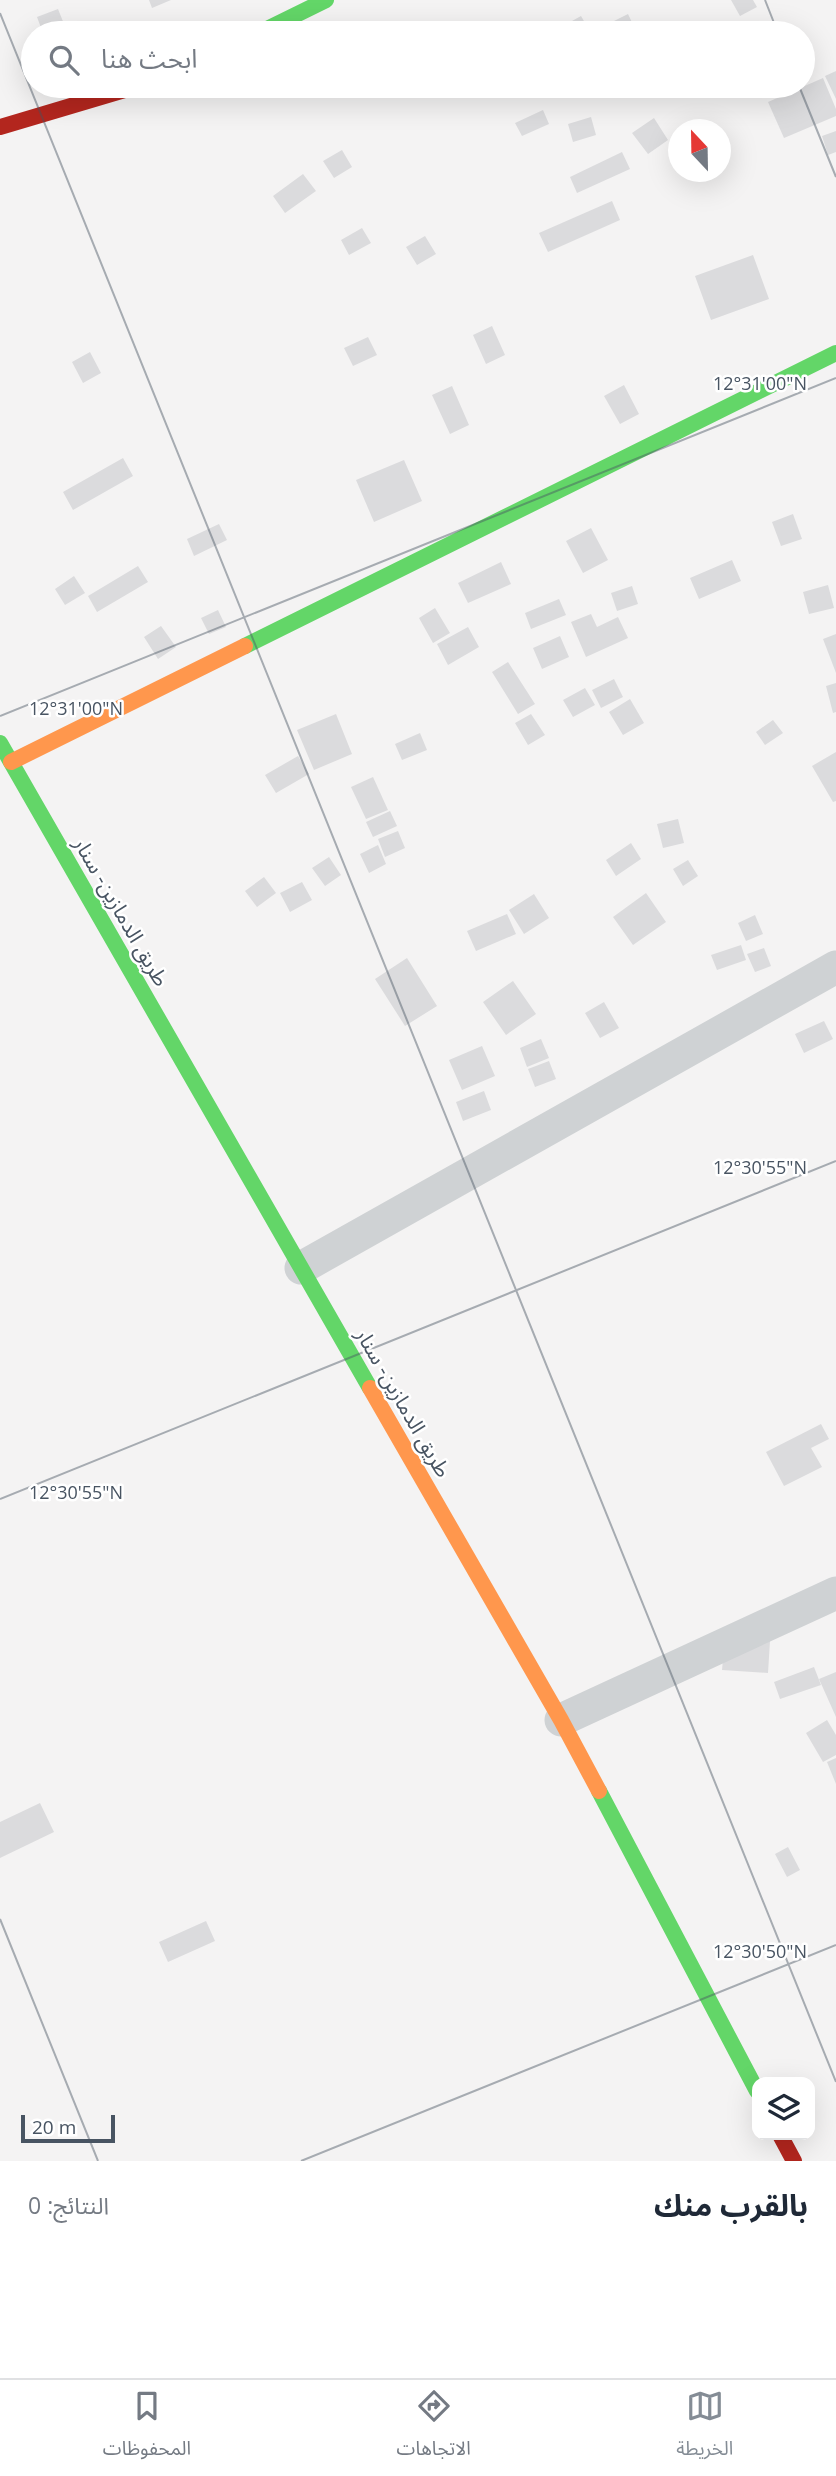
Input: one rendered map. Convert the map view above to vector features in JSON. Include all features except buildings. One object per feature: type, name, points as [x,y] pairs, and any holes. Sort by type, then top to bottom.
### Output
[{"type":"main road","points":[[283,21],[326,0]]},
{"type":"main road","points":[[0,127],[98,98]]},
{"type":"main road","points":[[10,762],[836,354]]},
{"type":"main road","name":"طريق الدمازين- سنار","points":[[0,743],[561,1720],[752,2082]]},
{"type":"main road","points":[[783,2140],[794,2161]]},
{"type":"street","points":[[301,1268],[836,967]]},
{"type":"street","points":[[561,1720],[836,1593]]},
{"type":"traffic: fast","points":[[283,21],[326,0]]},
{"type":"traffic: fast","points":[[245,646],[836,353]]},
{"type":"traffic: fast","points":[[0,743],[370,1388]]},
{"type":"traffic: fast","points":[[599,1791],[752,2082]]},
{"type":"traffic: slow","points":[[11,762],[245,646]]},
{"type":"traffic: slow","points":[[370,1388],[599,1791]]},
{"type":"traffic: jam","points":[[0,127],[98,98]]},
{"type":"traffic: jam","points":[[783,2140],[794,2161]]}]
